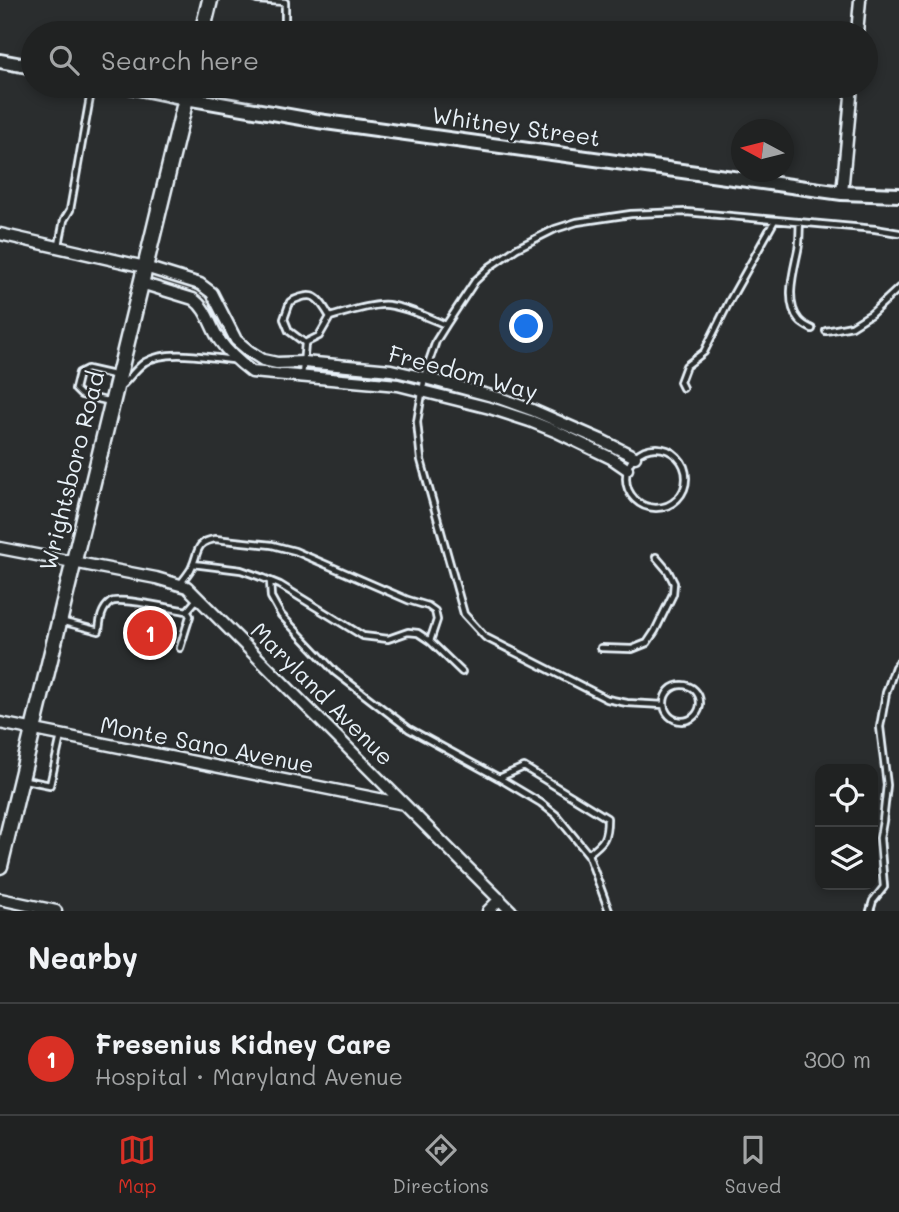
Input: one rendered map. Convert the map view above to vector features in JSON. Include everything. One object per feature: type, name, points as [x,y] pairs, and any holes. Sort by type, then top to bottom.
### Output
[{"type":"main road","points":[[205,21],[210,0]]},
{"type":"main road","name":"Wrightsboro Road","points":[[0,866],[186,98]]},
{"type":"street","points":[[858,21],[860,0]]},
{"type":"street","points":[[0,61],[21,65]]},
{"type":"street","name":"Whitney Street","points":[[214,98],[318,121],[842,193],[899,195]]},
{"type":"street","points":[[842,193],[851,98]]},
{"type":"street","name":"Freedom Way","points":[[0,234],[145,267],[200,284],[212,293],[236,340],[263,360],[391,370],[425,378],[493,396],[532,410],[635,457]]},
{"type":"street","name":"Freedom Way","points":[[141,283],[193,299],[200,304],[218,339],[237,360],[253,372],[398,385],[490,408],[530,421],[611,458],[627,469]]},
{"type":"street","name":"Maryland Avenue","points":[[0,548],[156,578],[187,587],[407,804],[511,911]]},
{"type":"street","name":"Monte Sano Avenue","points":[[0,723],[407,804]]},
{"type":"street","points":[[0,899],[56,911]]},
{"type":"street","points":[[488,911],[500,900]]},
{"type":"lane","points":[[257,0],[285,2],[285,21]]},
{"type":"lane","points":[[58,247],[64,220],[70,209],[90,98]]},
{"type":"lane","points":[[664,705],[607,699],[485,637],[464,614],[421,460],[418,422],[422,391],[436,341],[475,281],[491,266],[517,248],[555,229],[577,222],[631,214],[686,212],[899,233]]},
{"type":"lane","points":[[683,388],[680,382],[686,366],[704,352],[775,220]]},
{"type":"lane","points":[[800,222],[791,290],[793,308],[798,319],[812,330]]},
{"type":"lane","points":[[826,331],[852,327],[871,314],[899,288]]},
{"type":"lane","points":[[305,343],[289,331],[284,319],[290,302],[303,295],[313,296],[321,302],[330,317]]},
{"type":"lane","points":[[305,343],[318,336],[330,317],[386,305],[415,312],[446,325]]},
{"type":"lane","points":[[302,376],[305,343]]},
{"type":"lane","points":[[118,376],[102,375],[87,369],[79,373],[75,389],[81,395],[95,398],[114,396],[142,364],[161,356],[237,360]]},
{"type":"lane","points":[[88,396],[90,387]]},
{"type":"lane","points":[[95,398],[98,389]]},
{"type":"lane","points":[[651,448],[672,452],[678,457],[686,473],[682,493],[669,505],[657,508],[644,506],[636,501],[626,484],[627,469],[635,457],[651,448]]},
{"type":"lane","points":[[180,584],[193,564],[200,545],[206,540],[272,545],[295,551],[428,606],[435,611],[437,620],[430,641]]},
{"type":"lane","points":[[601,648],[632,649],[647,643],[655,631],[673,594],[674,583],[656,557]]},
{"type":"lane","points":[[193,564],[241,570],[280,585],[363,636],[388,639],[408,632],[418,632],[462,672]]},
{"type":"lane","points":[[270,581],[271,597],[281,615],[335,672],[409,729],[499,778],[541,803],[555,815],[588,854],[609,911]]},
{"type":"lane","points":[[187,611],[198,598]]},
{"type":"lane","points":[[59,621],[99,631],[102,612],[112,602],[123,600],[187,611]]},
{"type":"lane","points":[[180,648],[190,616],[187,611]]},
{"type":"lane","points":[[870,911],[873,901],[884,887],[880,838],[887,785],[880,727],[886,693],[899,662]]},
{"type":"lane","points":[[679,685],[686,685],[700,696],[701,703],[696,716],[684,722],[669,716],[664,705],[668,691],[679,685]]},
{"type":"lane","points":[[21,779],[50,785],[61,736]]},
{"type":"lane","points":[[499,778],[524,767],[607,818],[607,832],[603,843],[588,854]]},
{"type":"place","name":"Fresenius Kidney Care","points":[[150,633]]}]
